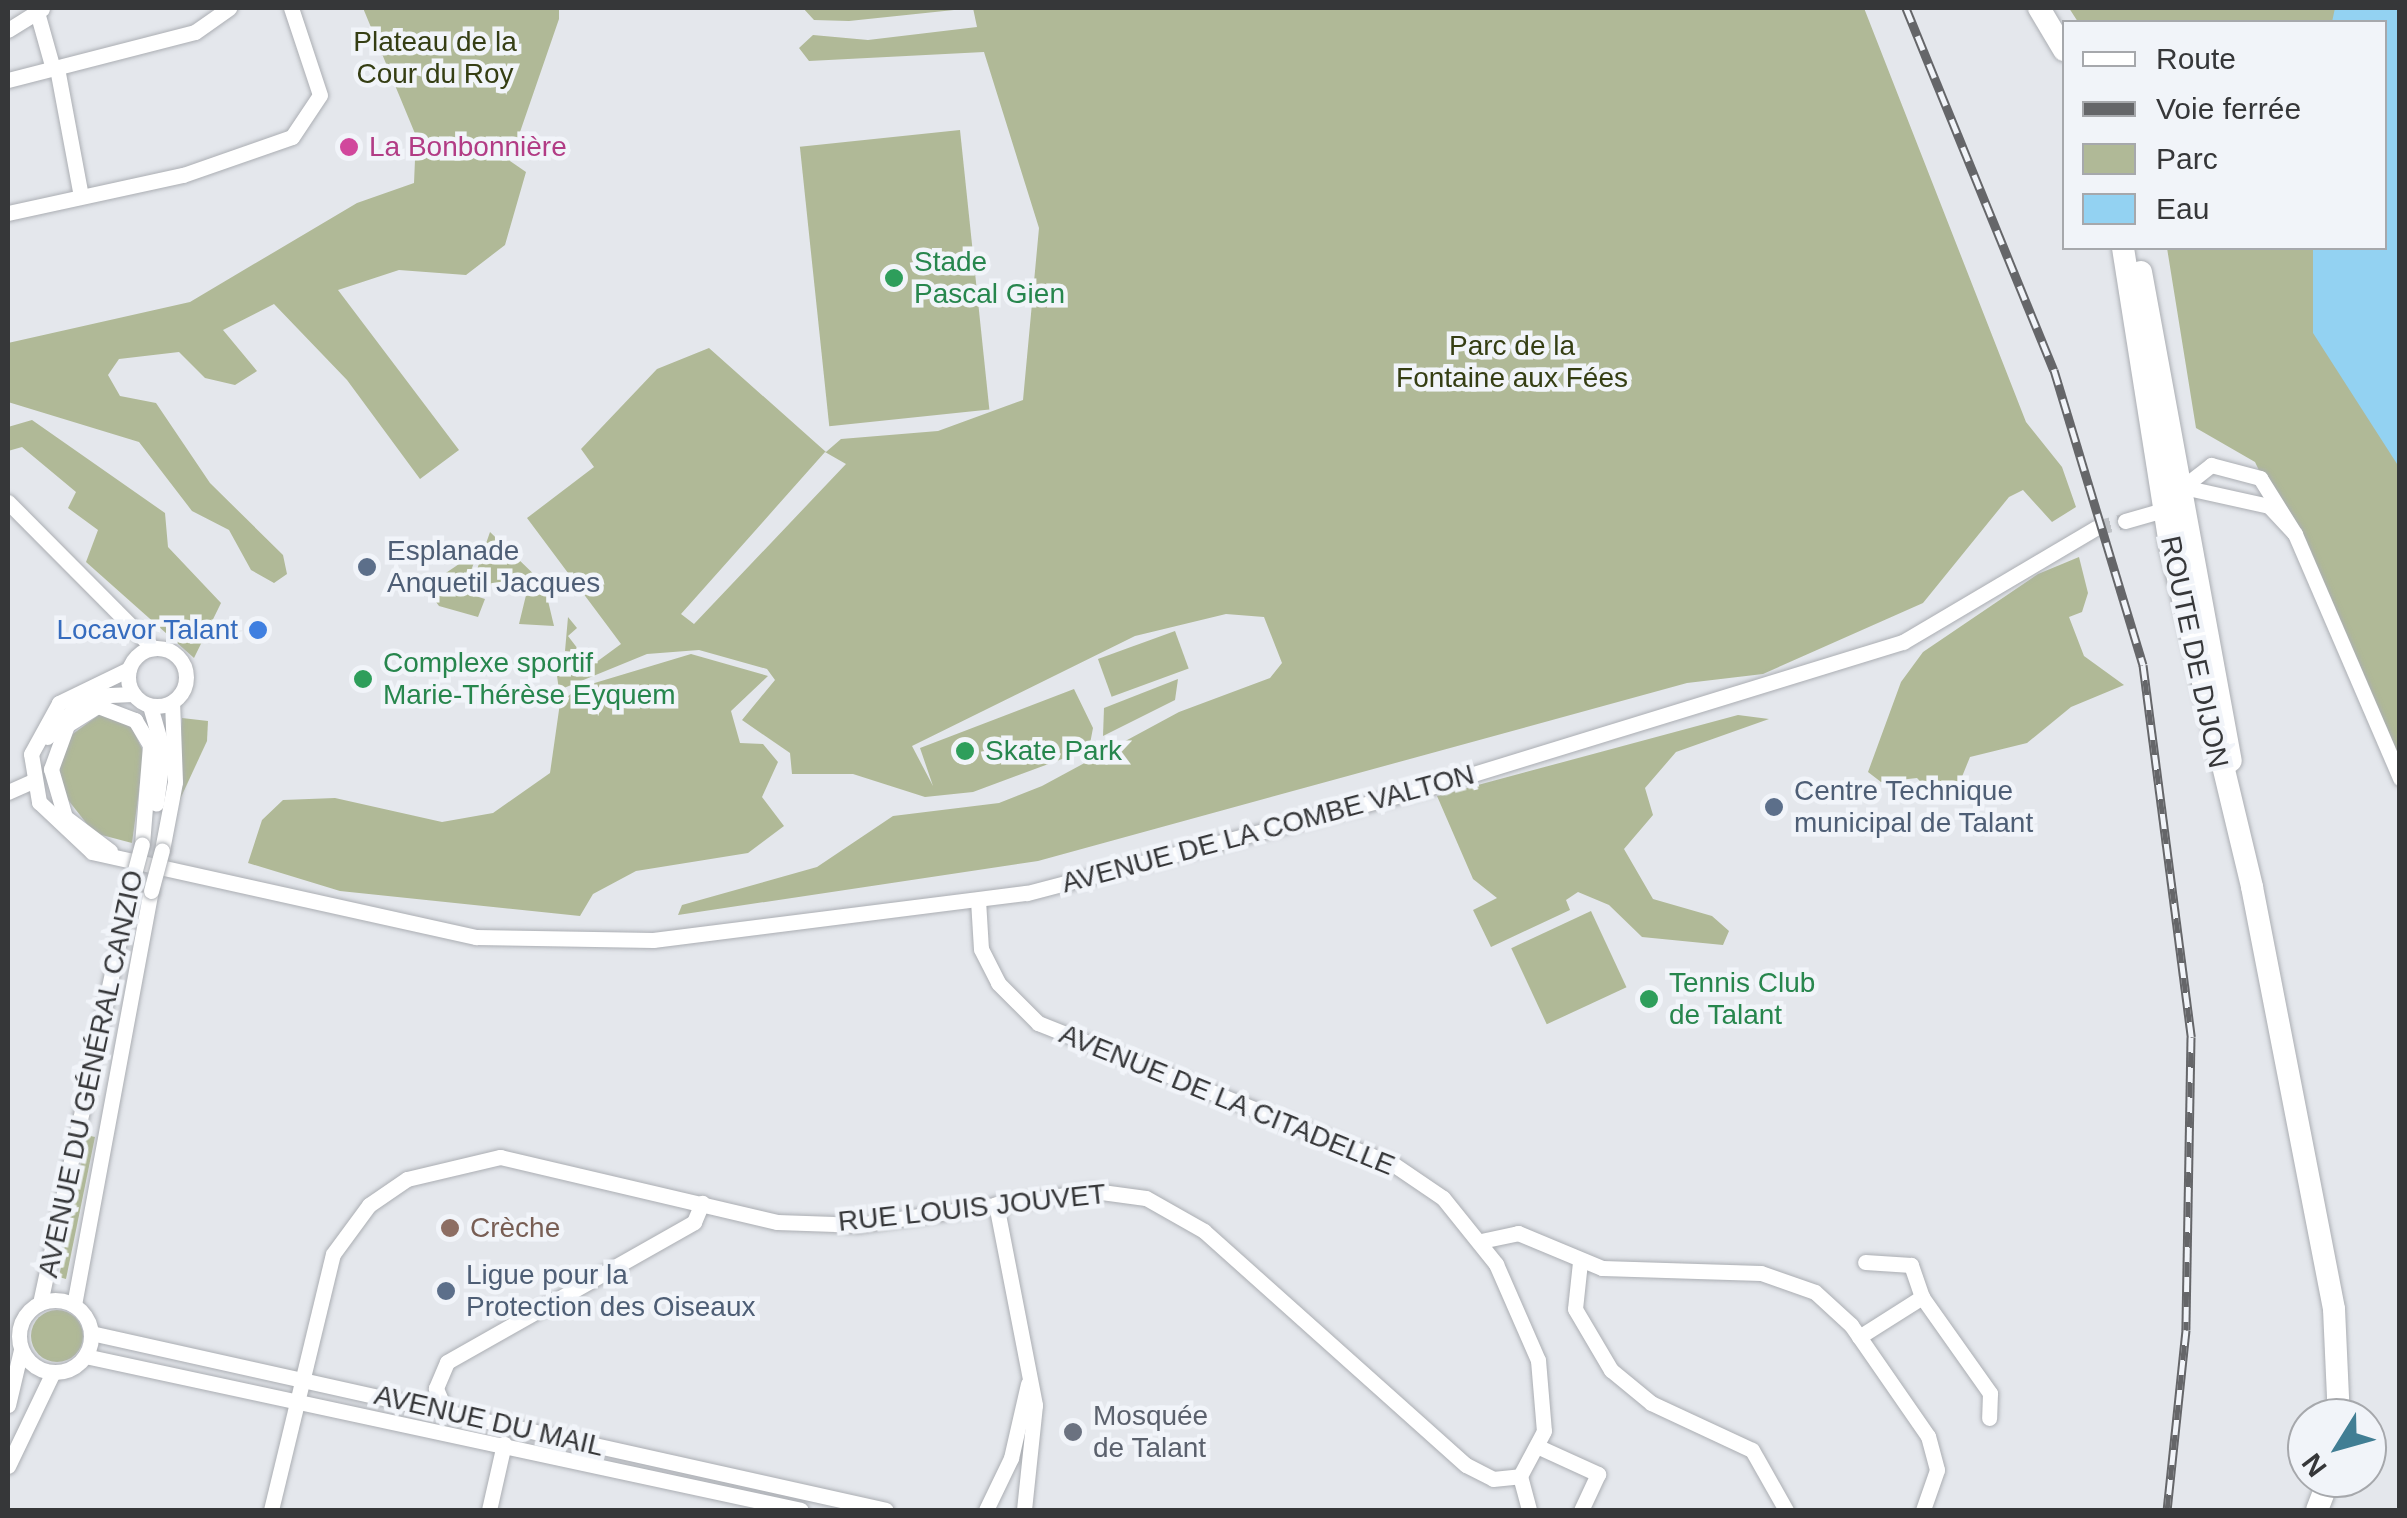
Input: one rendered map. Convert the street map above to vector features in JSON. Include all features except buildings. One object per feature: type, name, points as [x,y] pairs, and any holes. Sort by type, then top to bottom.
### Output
[{"type":"main road","points":[[2039,8],[2062,47]]},
{"type":"main road","points":[[2123,250],[2163,510]]},
{"type":"main road","name":"ROUTE DE DIJON","points":[[2134,250],[2183,487],[2252,887],[2334,1309],[2338,1398]]},
{"type":"main road","points":[[2151,425],[2183,487],[2163,510]]},
{"type":"main road","name":"ROUTE DE DIJON","points":[[2163,510],[2182,547],[2224,716]]},
{"type":"main road","name":"ROUTE DE DIJON","points":[[2163,510],[2252,887]]},
{"type":"street","points":[[8,80],[195,32],[229,8]]},
{"type":"street","points":[[8,213],[276,148],[318,104],[291,8]]},
{"type":"street","points":[[8,30],[42,10],[80,196]]},
{"type":"street","points":[[2183,487],[2202,467],[2247,468],[2295,534],[2400,778]]},
{"type":"street","points":[[2183,487],[2269,506],[2295,534]]},
{"type":"street","points":[[8,502],[114,604],[153,648],[184,666],[172,702],[150,706]]},
{"type":"street","points":[[2125,522],[2163,510]]},
{"type":"street","name":"AVENUE DE LA COMBE VALTON","points":[[117,855],[219,882],[476,936],[592,942],[978,900],[1130,871],[1826,670],[1973,606],[2096,528]]},
{"type":"street","points":[[114,604],[131,664],[133,694]]},
{"type":"street","points":[[117,855],[70,838],[30,782],[34,743],[52,710],[153,648]]},
{"type":"street","points":[[8,792],[30,782],[68,709],[104,691],[133,694],[150,706],[163,766],[142,844]]},
{"type":"street","name":"AVENUE DU GÉNÉRAL CANZIO","points":[[74,1306],[175,782],[172,702]]},
{"type":"street","points":[[85,834],[58,804],[52,755],[73,719],[102,706],[135,720],[150,745],[142,844]]},
{"type":"street","points":[[30,782],[85,834],[117,855]]},
{"type":"street","name":"AVENUE DU GÉNÉRAL CANZIO","points":[[40,1303],[142,844]]},
{"type":"street","name":"AVENUE DE LA CITADELLE","points":[[978,900],[981,949],[998,983],[1038,1022],[1393,1164],[1443,1198],[1480,1241],[1538,1360],[1541,1448]]},
{"type":"street","name":"RUE LOUIS JOUVET","points":[[271,1510],[333,1254],[369,1205],[422,1172],[500,1156],[777,1222],[857,1226],[1094,1191],[1171,1208],[1466,1465],[1493,1479],[1520,1476]]},
{"type":"street","points":[[446,1412],[436,1388],[447,1362],[694,1222],[702,1203]]},
{"type":"street","points":[[996,1204],[1036,1405],[1024,1510]]},
{"type":"street","points":[[1480,1241],[1518,1232],[1580,1262],[1785,1278],[1828,1301],[1859,1337],[1932,1445],[1935,1482],[1924,1510]]},
{"type":"street","points":[[1864,1262],[1902,1260],[1922,1297],[1990,1393],[1989,1418]]},
{"type":"street","points":[[1580,1262],[1575,1308],[1612,1370],[1651,1403],[1752,1450],[1786,1510]]},
{"type":"street","points":[[1859,1337],[1922,1297]]},
{"type":"street","points":[[8,1405],[21,1350],[21,1323],[40,1303],[74,1306],[91,1333],[85,1356],[53,1372],[8,1466]]},
{"type":"street","name":"AVENUE DU MAIL","points":[[91,1333],[886,1510]]},
{"type":"street","points":[[21,1350],[53,1372]]},
{"type":"street","name":"AVENUE DU MAIL","points":[[85,1356],[297,1398],[790,1509]]},
{"type":"street","points":[[986,1510],[1011,1458],[1029,1380]]},
{"type":"street","points":[[489,1510],[504,1444]]},
{"type":"street","points":[[1530,1510],[1520,1476],[1541,1448],[1598,1474],[1581,1510]]},
{"type":"green space","name":"Plateau de la Cour du Roy","points":[[363,8],[559,8],[559,19],[510,161],[526,172],[505,245],[466,275],[399,270],[338,290],[459,450],[420,479],[347,380],[274,304],[223,330],[257,371],[235,385],[205,378],[179,352],[119,359],[108,375],[120,396],[156,403],[210,483],[283,555],[287,574],[274,583],[251,570],[229,530],[192,511],[139,442],[8,402],[8,343],[190,302],[357,203],[414,183],[416,136]]},
{"type":"green space","points":[[803,8],[973,8],[849,21],[814,20]]},
{"type":"green space","name":"Parc de la Fontaine aux Fées","points":[[973,8],[1864,8],[2026,422],[2062,467],[2076,507],[2052,522],[2023,490],[2009,497],[1923,603],[1763,674],[1687,683],[1038,861],[678,915],[682,905],[817,867],[893,816],[999,803],[1042,786],[1179,712],[1270,678],[1282,663],[1264,617],[1226,614],[1135,636],[912,746],[933,786],[920,748],[1074,689],[1093,728],[1089,749],[973,792],[925,797],[853,774],[792,774],[790,753],[742,720],[775,680],[767,669],[699,650],[647,654],[559,690],[557,676],[574,675],[576,652],[565,651],[568,617],[577,628],[568,636],[591,666],[621,644],[527,518],[594,467],[581,449],[657,369],[709,348],[826,452],[841,439],[938,431],[1023,400],[1039,228],[984,52],[809,61],[799,48],[813,35],[868,40],[977,27]],"holes":[[[825,452],[846,464],[694,624],[681,614]]]},
{"type":"green space","points":[[2069,8],[2399,8],[2399,764],[2255,462],[2196,428],[2167,250],[2387,250],[2387,20],[2077,20]]},
{"type":"green space","name":"Stade Pascal Gien","points":[[960,130],[989,409],[829,426],[800,147]]},
{"type":"green space","points":[[32,420],[165,513],[168,547],[221,603],[194,658],[86,562],[98,530],[68,508],[76,492],[22,447],[8,451],[8,427]]},
{"type":"green space","points":[[490,532],[544,584],[554,626],[519,624],[527,591],[473,581]]},
{"type":"green space","points":[[2079,557],[2088,593],[2082,612],[2069,617],[2084,656],[2124,685],[2071,707],[2027,743],[1970,757],[1957,789],[1932,794],[1917,778],[1881,782],[1868,772],[1901,682],[1923,652],[2038,574]]},
{"type":"green space","points":[[465,560],[475,560],[463,592],[485,599],[478,617],[439,606],[425,587]]},
{"type":"green space","points":[[1175,631],[1189,669],[1112,697],[1098,659]]},
{"type":"green space","points":[[691,654],[768,676],[731,711],[740,743],[763,744],[778,762],[762,797],[784,826],[748,853],[636,871],[593,894],[580,916],[340,891],[248,863],[262,820],[283,800],[335,798],[442,822],[493,813],[550,773],[560,703],[578,688]]},
{"type":"green space","points":[[1178,679],[1175,700],[1103,736],[1104,708]]},
{"type":"green space","points":[[103,712],[132,728],[144,753],[132,843],[94,833],[58,787],[63,741]]},
{"type":"green space","points":[[1738,715],[1769,719],[1676,752],[1645,788],[1653,815],[1624,849],[1653,899],[1712,916],[1729,931],[1723,945],[1642,937],[1609,905],[1578,892],[1566,900],[1570,910],[1491,947],[1473,910],[1497,898],[1473,879],[1437,796]]},
{"type":"green space","points":[[182,718],[208,721],[207,741],[176,808]]},
{"type":"green space","points":[[1591,911],[1626,987],[1547,1024],[1511,948]]},
{"type":"green space","points":[[86,1135],[95,1137],[66,1279],[59,1277]]},
{"type":"green space","points":[[57,1310],[75,1318],[83,1336],[75,1354],[57,1362],[39,1354],[31,1336],[39,1318]]},
{"type":"water","points":[[2335,8],[2399,8],[2399,467],[2313,333],[2313,250],[2387,250],[2387,20],[2332,20]]},
{"type":"tunnel","points":[[2096,528],[2125,521]]},
{"type":"railway","points":[[1906,8],[2054,370],[2143,665],[2191,1037],[2186,1330],[2167,1510]]},
{"type":"place","name":"La Bonbonnière","points":[[349,147]]},
{"type":"place","name":"Stade Pascal Gien","points":[[894,278]]},
{"type":"place","name":"Esplanade Anquetil Jacques","points":[[367,567]]},
{"type":"place","name":"Locavor Talant","points":[[258,630]]},
{"type":"place","name":"Complexe sportif Marie-Thérèse Eyquem","points":[[363,679]]},
{"type":"place","name":"Skate Park","points":[[965,751]]},
{"type":"place","name":"Centre Technique municipal de Talant","points":[[1774,807]]},
{"type":"place","name":"Tennis Club de Talant","points":[[1649,999]]},
{"type":"place","name":"Crèche","points":[[450,1228]]},
{"type":"place","name":"Ligue pour la Protection des Oiseaux","points":[[446,1291]]},
{"type":"place","name":"Mosquée de Talant","points":[[1073,1432]]}]
